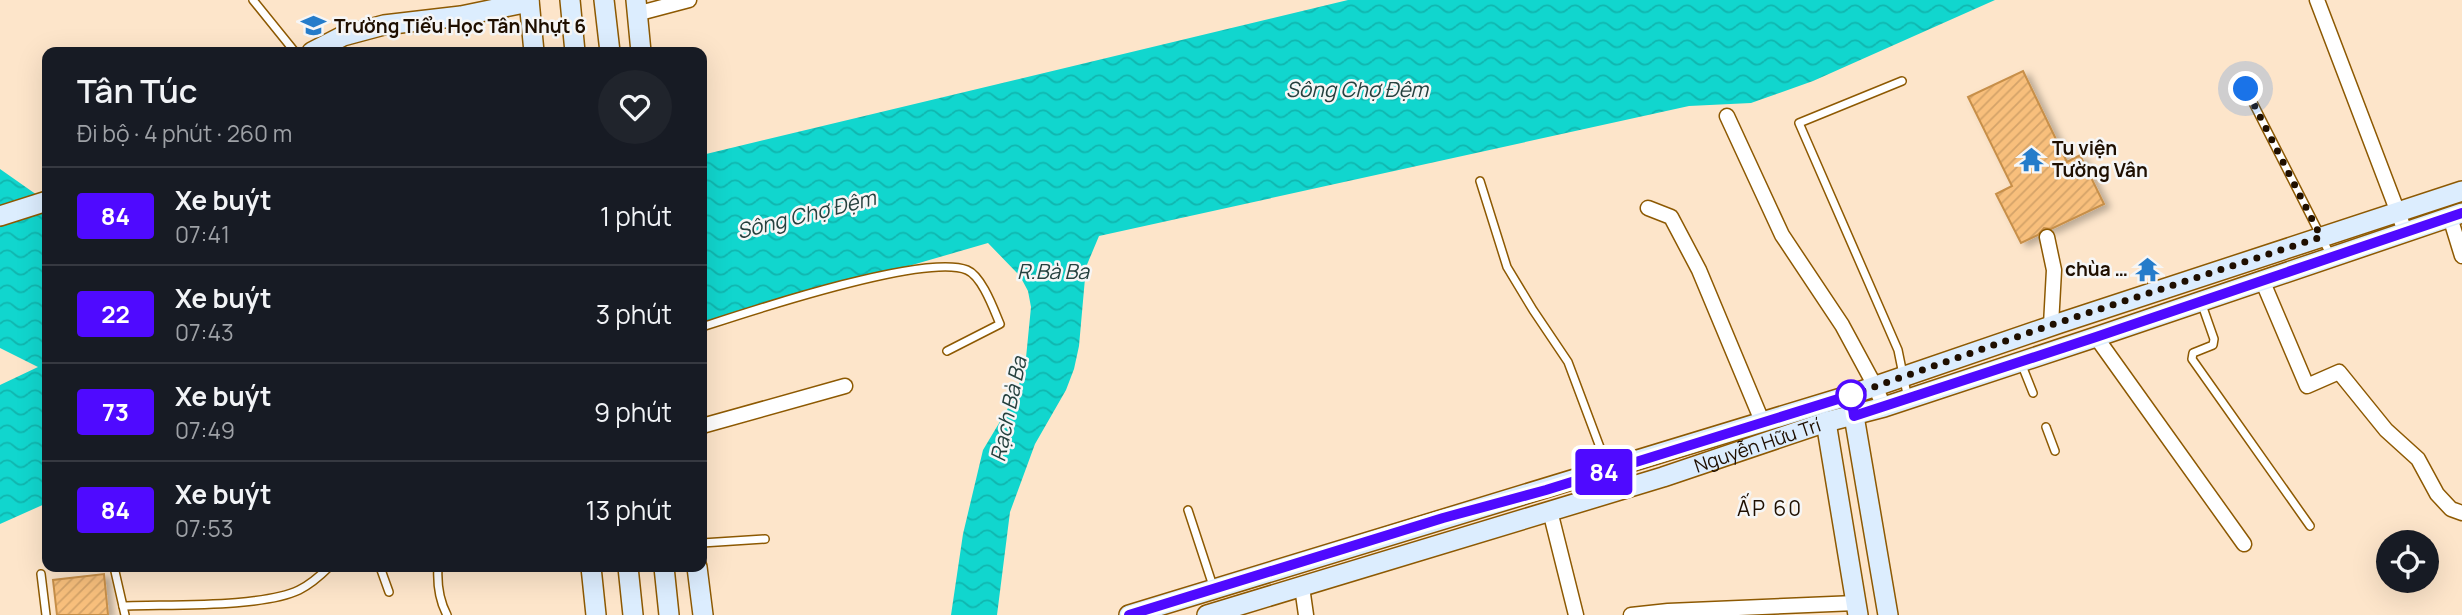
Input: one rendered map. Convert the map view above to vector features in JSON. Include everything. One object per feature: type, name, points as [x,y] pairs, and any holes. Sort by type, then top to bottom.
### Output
[{"type":"main road","points":[[570,0],[575,47]]},
{"type":"main road","points":[[604,0],[609,47]]},
{"type":"main road","points":[[322,47],[343,36],[384,25],[529,1],[534,47]]},
{"type":"main road","points":[[636,7],[640,47]]},
{"type":"main road","name":"Nguyễn Hữu Trí","points":[[1129,615],[1762,421],[1824,413],[1854,416],[1884,407],[2331,256],[2462,191]]},
{"type":"main road","points":[[0,216],[42,203]]},
{"type":"main road","name":"Nguyễn Hữu Trí","points":[[1207,615],[1663,477],[1824,413],[1851,395],[1875,386],[2321,237],[2456,215]]},
{"type":"main road","points":[[2056,324],[2069,346]]},
{"type":"main road","points":[[1824,413],[1857,609]]},
{"type":"main road","points":[[1854,416],[1888,615]]},
{"type":"main road","points":[[1443,518],[1447,541]]},
{"type":"main road","points":[[592,572],[596,615]]},
{"type":"main road","points":[[629,572],[633,615]]},
{"type":"main road","points":[[665,572],[669,615]]},
{"type":"main road","points":[[698,572],[703,615]]},
{"type":"street","points":[[636,7],[689,0]]},
{"type":"street","points":[[2317,0],[2402,222]]},
{"type":"street","points":[[1727,116],[1782,236],[1842,325],[1884,407]]},
{"type":"street","points":[[1648,208],[1671,217],[1699,270],[1762,421]]},
{"type":"street","points":[[2456,215],[2462,256]]},
{"type":"street","points":[[2047,237],[2054,270],[2056,324]]},
{"type":"street","points":[[2262,281],[2307,386],[2339,372],[2386,430],[2418,459],[2437,494],[2451,509],[2462,513]]},
{"type":"street","points":[[2096,337],[2244,544]]},
{"type":"street","points":[[707,425],[845,386]]},
{"type":"street","points":[[1851,395],[1854,416]]},
{"type":"street","points":[[1550,511],[1576,615]]},
{"type":"street","points":[[1302,587],[1306,615]]},
{"type":"street","points":[[1631,615],[1668,611],[1857,609]]},
{"type":"lane","points":[[253,0],[288,47]]},
{"type":"lane","points":[[1902,81],[1799,123],[1898,350],[1908,399]]},
{"type":"lane","points":[[2246,89],[2331,256]]},
{"type":"lane","points":[[1480,181],[1507,267],[1569,362],[1608,470]]},
{"type":"lane","points":[[707,325],[810,294],[939,265],[967,270],[975,276],[992,304],[1000,324],[947,351]]},
{"type":"lane","points":[[2201,301],[2214,339],[2213,345],[2193,353],[2192,359],[2310,526]]},
{"type":"lane","points":[[2021,362],[2033,393]]},
{"type":"lane","points":[[2046,427],[2055,451]]},
{"type":"lane","points":[[1188,510],[1214,590]]},
{"type":"lane","points":[[707,543],[765,539]]},
{"type":"lane","points":[[115,572],[125,615]]},
{"type":"lane","points":[[123,606],[268,598],[297,591],[312,583],[324,572]]},
{"type":"lane","points":[[382,572],[389,592]]},
{"type":"lane","points":[[438,572],[442,606],[447,615]]},
{"type":"lane","points":[[41,574],[46,615]]},
{"type":"water","name":"Sông Chợ Đệm","points":[[1348,0],[1995,0],[1813,81],[1751,103],[1689,106],[1099,236],[1086,267],[1079,346],[1074,369],[1066,390],[1035,444],[1010,512],[997,615],[951,615],[963,534],[983,450],[1014,398],[1025,368],[1031,307],[1028,291],[1020,276],[988,243],[707,325],[707,154]]},
{"type":"water","points":[[0,169],[42,198],[42,505],[0,524],[0,385],[38,367],[0,348]]},
{"type":"building","name":"Tu viện Tường Vân","points":[[2023,71],[2067,162],[2080,155],[2104,204],[2051,229],[2044,228],[2038,235],[2021,243],[1996,194],[2012,186],[1968,97]]},
{"type":"building","points":[[104,574],[108,615],[57,615],[53,580]]},
{"type":"bus line","name":"84","points":[[1129,615],[1851,395],[1854,416],[2002,369],[2462,213]]},
{"type":"place","name":"Trường Tiểu Học Tân Nhựt 6","points":[[314,26]]},
{"type":"place","name":"Tu viện Tường Vân","points":[[2032,159]]},
{"type":"place","name":"chùa …","points":[[2148,269]]},
{"type":"district","name":"ẤP 60","points":[[1770,508]]},
{"type":"route","points":[[1851,395],[2051,325],[2321,237],[2246,89]]},
{"type":"water label","name":"R.Bà Ba","points":[[1053,271]]},
{"type":"water label","name":"Rạch Bà Ba","points":[[1008,409]]}]
